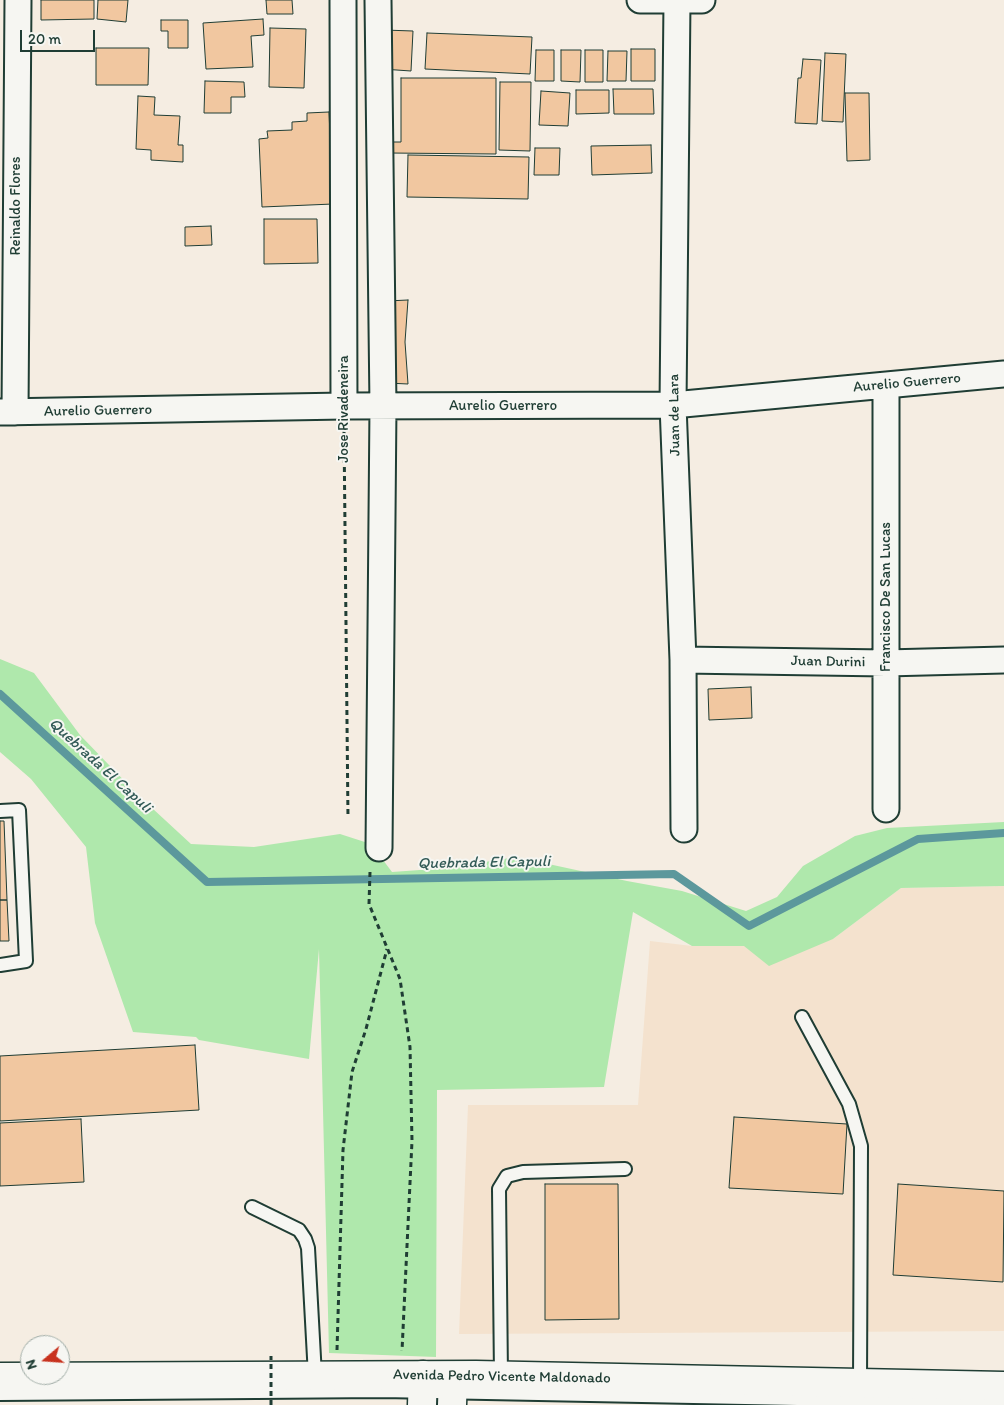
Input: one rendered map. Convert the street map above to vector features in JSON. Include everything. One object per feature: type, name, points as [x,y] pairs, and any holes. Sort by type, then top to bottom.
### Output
[{"type":"main road","name":"Avenida Pedro Vicente Maldonado","points":[[0,1377],[326,1376],[453,1391],[501,1376],[1004,1386]]},
{"type":"street","name":"Reinaldo Flores","points":[[8,412],[18,0]]},
{"type":"street","name":"Jose Rivadeneira","points":[[343,0],[344,406]]},
{"type":"street","points":[[374,859],[382,406],[378,0]]},
{"type":"street","points":[[640,0],[702,0]]},
{"type":"street","name":"Juan de Lara","points":[[677,1],[673,405],[683,660],[684,830]]},
{"type":"street","name":"Aurelio Guerrero","points":[[8,412],[344,406],[673,405],[1004,374]]},
{"type":"street","name":"Francisco De San Lucas","points":[[886,385],[886,810]]},
{"type":"street","name":"Juan Durini","points":[[683,660],[886,663],[1004,660]]},
{"type":"lane","points":[[0,811],[19,810],[26,962],[0,965]]},
{"type":"lane","points":[[802,1017],[849,1104],[860,1146],[860,1383]]},
{"type":"lane","points":[[501,1376],[499,1189],[507,1176],[523,1172],[624,1169]]},
{"type":"lane","points":[[252,1207],[299,1230],[305,1238],[326,1376]]},
{"type":"lane","points":[[0,1394],[417,1387]]},
{"type":"lane","points":[[453,1391],[1004,1403]]},
{"type":"path","name":"Jose Rivadeneira","points":[[344,406],[348,818]]},
{"type":"path","points":[[374,859],[369,904],[400,980],[410,1047],[417,1387]]},
{"type":"path","points":[[326,1376],[343,1150],[352,1072],[366,1030],[387,949]]},
{"type":"path","points":[[271,1356],[271,1405]]},
{"type":"shaded area","points":[[1004,886],[1004,1331],[459,1334],[468,1105],[638,1105],[650,941],[692,946],[744,946],[833,939],[901,888]]},
{"type":"green space","points":[[0,659],[34,673],[80,735],[139,796],[191,844],[254,847],[340,834],[371,844],[392,872],[448,868],[516,857],[682,891],[746,911],[777,897],[803,866],[855,836],[887,828],[1004,822],[1004,886],[901,888],[833,939],[769,966],[744,946],[692,946],[633,912],[604,1087],[437,1090],[436,1357],[329,1353],[319,949],[309,1059],[199,1040],[196,1037],[133,1032],[95,923],[86,847],[31,779],[0,752]]},
{"type":"building","points":[[41,0],[94,0],[94,19],[41,20]]},
{"type":"building","points":[[98,0],[128,0],[126,22],[97,19]]},
{"type":"building","points":[[266,0],[292,0],[293,14],[267,14]]},
{"type":"building","points":[[263,19],[264,35],[251,36],[253,67],[206,69],[203,23]]},
{"type":"building","points":[[161,20],[188,20],[188,48],[168,48],[168,31],[161,31]]},
{"type":"building","points":[[270,28],[306,29],[304,88],[269,87]]},
{"type":"building","points":[[384,30],[413,31],[411,71],[382,69]]},
{"type":"building","points":[[427,33],[532,37],[530,74],[425,69]]},
{"type":"building","points":[[96,48],[149,48],[148,85],[96,85]]},
{"type":"building","points":[[631,49],[655,49],[655,81],[631,81]]},
{"type":"building","points":[[536,50],[554,50],[554,81],[535,81]]},
{"type":"building","points":[[561,50],[581,50],[580,82],[561,81]]},
{"type":"building","points":[[585,50],[603,50],[603,82],[585,82]]},
{"type":"building","points":[[608,51],[627,51],[626,81],[607,81]]},
{"type":"building","points":[[825,53],[846,54],[843,122],[822,121]]},
{"type":"building","points":[[803,59],[821,60],[817,124],[795,123],[798,78],[801,78]]},
{"type":"building","points":[[401,78],[496,78],[496,154],[389,153],[389,142],[401,142]]},
{"type":"building","points":[[205,81],[244,82],[245,97],[231,97],[231,113],[204,113]]},
{"type":"building","points":[[500,82],[531,82],[530,151],[499,150]]},
{"type":"building","points":[[613,89],[653,89],[654,114],[614,114]]},
{"type":"building","points":[[576,90],[609,90],[609,113],[576,114]]},
{"type":"building","points":[[541,91],[570,93],[568,126],[539,125]]},
{"type":"building","points":[[845,93],[869,93],[870,160],[847,161]]},
{"type":"building","points":[[138,96],[155,97],[154,115],[180,116],[178,145],[183,145],[183,162],[151,160],[151,150],[136,149]]},
{"type":"building","points":[[329,112],[333,204],[262,207],[259,139],[268,138],[267,131],[292,130],[292,122],[307,121],[307,113]]},
{"type":"building","points":[[651,145],[652,173],[592,175],[591,146]]},
{"type":"building","points":[[535,148],[560,148],[559,175],[534,175]]},
{"type":"building","points":[[408,155],[529,157],[528,199],[407,197]]},
{"type":"building","points":[[264,219],[317,219],[318,263],[264,264]]},
{"type":"building","points":[[211,226],[212,245],[185,246],[185,227]]},
{"type":"building","points":[[408,300],[405,342],[408,384],[387,383],[387,301]]},
{"type":"building","points":[[751,687],[752,718],[709,720],[708,689]]},
{"type":"building","points":[[0,821],[4,821],[7,900],[0,900]]},
{"type":"building","points":[[0,900],[7,900],[9,941],[0,941]]},
{"type":"building","points":[[195,1045],[199,1110],[0,1121],[0,1056]]},
{"type":"building","points":[[734,1117],[847,1124],[843,1194],[729,1188]]},
{"type":"building","points":[[81,1119],[84,1182],[0,1186],[0,1123]]},
{"type":"building","points":[[545,1184],[618,1184],[619,1319],[545,1320]]},
{"type":"building","points":[[898,1184],[1004,1191],[1003,1282],[893,1275]]},
{"type":"waterway","name":"Quebrada El Capuli","points":[[0,694],[207,882],[674,874],[749,926],[918,839],[1004,833]]}]
